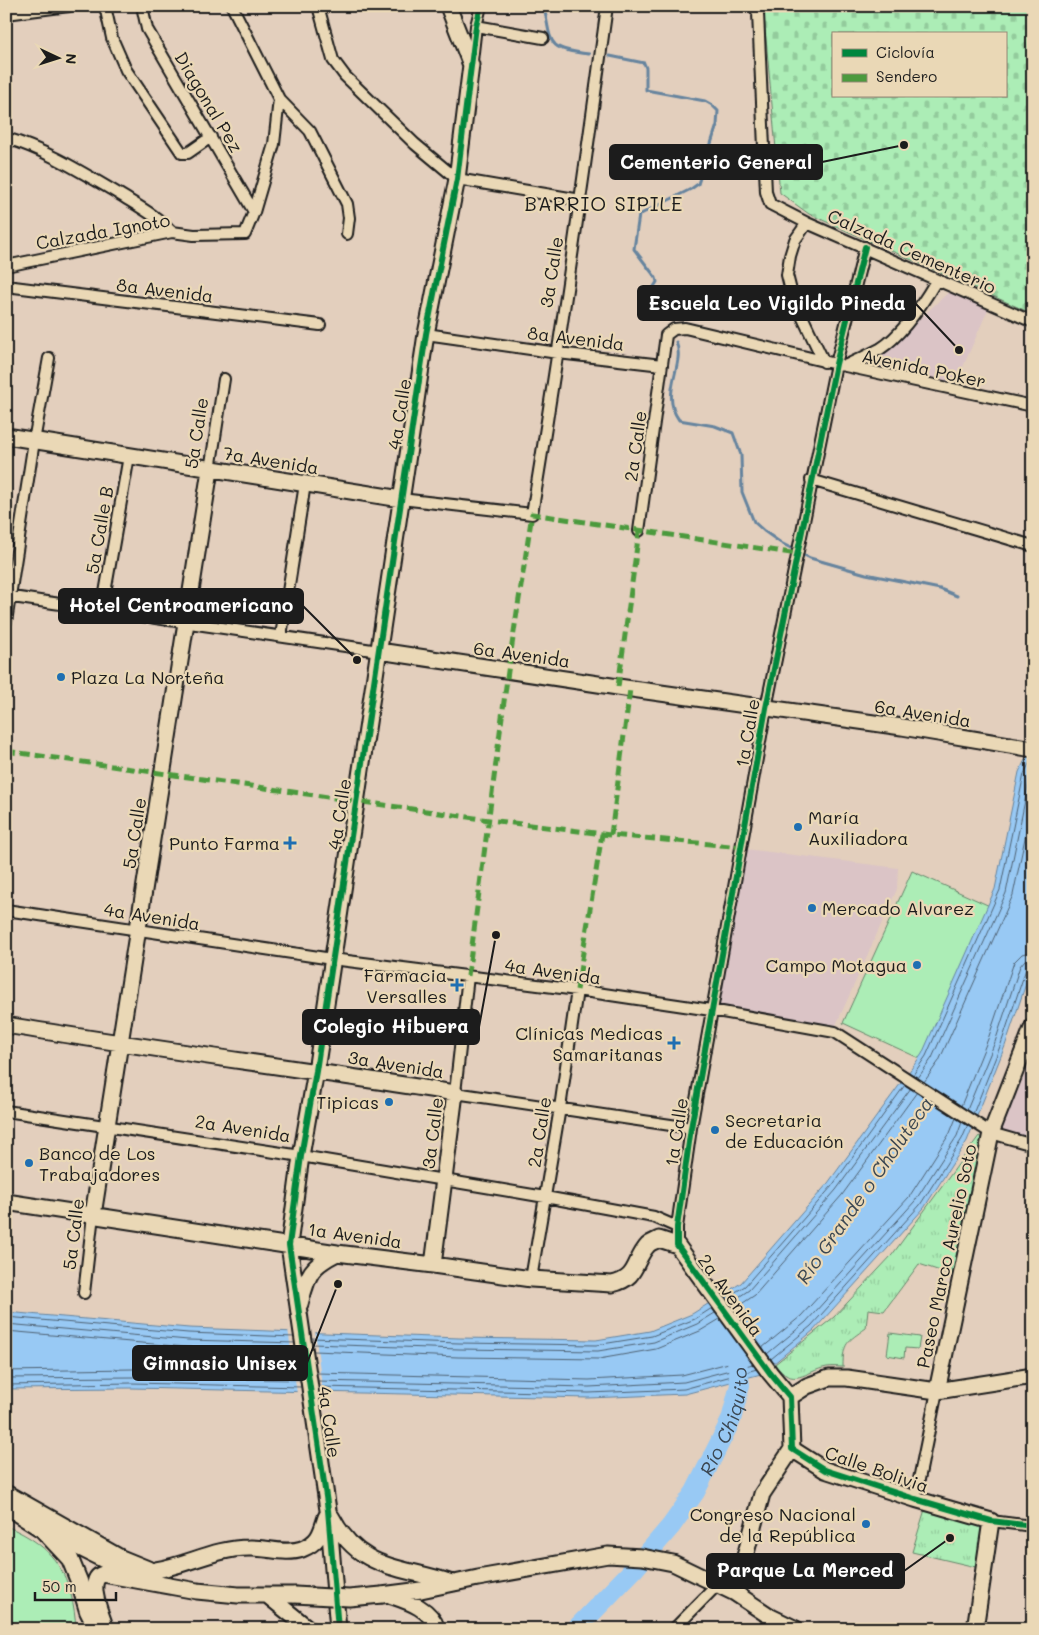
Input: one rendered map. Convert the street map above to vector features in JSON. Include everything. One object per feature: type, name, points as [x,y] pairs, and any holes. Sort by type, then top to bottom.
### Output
[{"type":"main road","points":[[6,1506],[14,1515],[42,1529],[63,1549],[77,1575],[88,1611],[97,1629]]},
{"type":"main road","points":[[87,1629],[88,1611]]},
{"type":"street","points":[[6,14],[27,13],[69,6]]},
{"type":"street","points":[[105,6],[112,38],[126,70],[182,153],[188,153],[211,137]]},
{"type":"street","name":"Diagonal Pez","points":[[142,6],[147,29],[254,212]]},
{"type":"street","points":[[232,6],[279,99],[310,131],[347,204],[349,218],[348,234]]},
{"type":"street","points":[[318,6],[333,60],[345,76],[415,144],[456,180],[581,200]]},
{"type":"street","points":[[448,6],[471,65]]},
{"type":"street","name":"4a Calle","points":[[338,1629],[328,1510],[289,1245],[426,334],[456,180],[476,26],[481,6]]},
{"type":"street","name":"3a Calle","points":[[532,514],[581,200],[607,6]]},
{"type":"street","name":"Calzada Cementerio","points":[[754,6],[758,13],[766,192],[770,204],[936,281],[1033,322]]},
{"type":"street","points":[[476,26],[544,38]]},
{"type":"street","name":"Calzada Ignoto","points":[[6,266],[172,232],[194,235],[245,234],[254,212],[274,144],[279,99]]},
{"type":"street","points":[[6,138],[83,173],[156,217],[172,232]]},
{"type":"street","points":[[808,223],[795,240],[790,256],[788,275],[792,295],[824,362]]},
{"type":"street","name":"1a Calle","points":[[677,1227],[711,1010],[766,708],[811,480],[840,365],[865,247]]},
{"type":"street","points":[[840,365],[881,348],[901,330],[921,306],[936,281]]},
{"type":"street","name":"8a Avenida","points":[[6,286],[320,325]]},
{"type":"street","name":"Avenida Poker","points":[[662,366],[666,335],[674,329],[685,328],[824,362],[1033,406]]},
{"type":"street","name":"8a Avenida","points":[[426,334],[558,354],[662,366]]},
{"type":"street","points":[[6,622],[8,596],[49,358]]},
{"type":"street","name":"2a Calle","points":[[639,531],[662,366]]},
{"type":"street","name":"5a Calle","points":[[84,1293],[93,1215],[224,379]]},
{"type":"street","name":"7a Avenida","points":[[6,436],[401,499],[532,514]]},
{"type":"street","name":"5a Calle B","points":[[102,610],[128,456]]},
{"type":"street","points":[[811,480],[1033,546]]},
{"type":"street","points":[[281,636],[305,484]]},
{"type":"street","name":"6a Avenida","points":[[8,596],[379,652],[902,727],[964,739],[1033,749]]},
{"type":"street","name":"4a Avenida","points":[[6,910],[332,959],[578,990],[711,1010],[835,1032],[986,1129],[1033,1145]]},
{"type":"street","name":"3a Calle","points":[[433,1265],[445,1180],[468,976]]},
{"type":"street","name":"2a Calle","points":[[531,1279],[578,990]]},
{"type":"street","name":"3a Avenida","points":[[6,1025],[120,1044],[316,1070],[691,1128]]},
{"type":"street","name":"Paseo Marco Aurelio Soto","points":[[915,1499],[938,1391],[986,1129],[1032,1028]]},
{"type":"street","name":"2a Avenida","points":[[6,1111],[301,1156],[654,1217],[677,1227],[680,1250],[790,1397]]},
{"type":"street","name":"1a Avenida","points":[[6,1202],[337,1253],[531,1279],[620,1283],[630,1276],[649,1244],[659,1239],[680,1250]]},
{"type":"street","points":[[299,1314],[308,1278],[314,1268],[337,1253]]},
{"type":"street","points":[[735,1593],[762,1494],[792,1449],[790,1397],[807,1386],[830,1378],[847,1378],[938,1391],[1033,1376]]},
{"type":"street","name":"Calle Bolivia","points":[[792,1449],[825,1470],[915,1499],[991,1521],[1033,1526]]},
{"type":"street","points":[[6,1493],[121,1558],[154,1573],[168,1587],[267,1596],[296,1595],[349,1598],[421,1590],[608,1555],[642,1557],[673,1564],[694,1573],[735,1593],[771,1617],[796,1629]]},
{"type":"street","points":[[106,1629],[94,1589],[98,1576],[154,1573],[208,1554],[231,1549],[294,1550],[304,1548],[314,1542],[324,1529],[328,1510]]},
{"type":"street","points":[[328,1510],[340,1533],[360,1553],[392,1567],[429,1575],[455,1584]]},
{"type":"street","points":[[975,1629],[991,1521]]},
{"type":"street","points":[[42,1529],[128,1572],[154,1573]]},
{"type":"street","points":[[674,1629],[718,1585]]},
{"type":"street","points":[[421,1590],[443,1619],[447,1629]]},
{"type":"street","points":[[385,1595],[413,1603],[428,1614],[437,1629]]},
{"type":"street","points":[[267,1596],[309,1629]]},
{"type":"shaded area","points":[[951,290],[989,307],[956,383],[935,382],[868,366]]},
{"type":"shaded area","name":"Mercado Alvarez","points":[[745,849],[898,868],[897,889],[836,1025],[715,1007]]},
{"type":"shaded area","points":[[1033,1055],[1033,1138],[1001,1130]]},
{"type":"green space","points":[[763,6],[1033,6],[1033,314],[809,214],[780,193]]},
{"type":"green space","name":"Campo Motagua","points":[[912,871],[992,907],[923,1060],[843,1023]]},
{"type":"green space","points":[[979,1136],[986,1141],[959,1277],[919,1264],[884,1311],[868,1309],[866,1328],[850,1340],[845,1347],[843,1367],[827,1367],[799,1377],[788,1376],[782,1372],[775,1364],[834,1317],[892,1255]]},
{"type":"green space","points":[[890,1333],[920,1337],[918,1349],[905,1348],[904,1358],[887,1355]]},
{"type":"green space","points":[[926,1506],[986,1524],[980,1568],[912,1552]]},
{"type":"green space","points":[[6,1526],[37,1543],[49,1553],[58,1565],[71,1593],[76,1629],[6,1629]]},
{"type":"water","name":"Río Grande o Choluteca","points":[[1033,744],[1033,963],[1005,1046],[967,1141],[924,1208],[814,1330],[761,1374],[685,1394],[589,1398],[132,1388],[6,1389],[6,1312],[189,1328],[459,1338],[596,1340],[650,1331],[692,1314],[741,1283],[828,1183],[922,1054],[995,889],[1019,772]]},
{"type":"pier","points":[[288,1329],[315,1330],[323,1395],[297,1394]]},
{"type":"waterway","points":[[544,6],[548,29],[553,43],[565,50],[589,54]]},
{"type":"waterway","points":[[610,56],[644,63],[646,68],[646,90],[705,101],[718,111],[717,125],[698,184],[639,215],[634,249],[656,278],[657,282],[646,299],[645,304],[657,316]]},
{"type":"waterway","points":[[676,342],[678,360],[672,389],[674,410],[679,420],[715,426],[733,433],[741,455],[742,492],[754,522],[781,543],[810,558],[866,574],[940,589],[957,596]]},
{"type":"waterway","name":"Río Chiquito","points":[[576,1629],[635,1568],[671,1526],[695,1492],[731,1420],[740,1385],[736,1352]]},
{"type":"marked path","points":[[468,976],[508,671],[532,514],[797,554]]},
{"type":"marked path","points":[[618,687],[639,531]]},
{"type":"marked path","points":[[611,835],[630,689]]},
{"type":"marked path","points":[[6,751],[489,820],[611,835],[742,847]]},
{"type":"marked path","points":[[577,990],[602,834]]},
{"type":"cycle path","points":[[338,1629],[328,1510],[289,1245],[426,334],[457,179],[476,26],[481,6]]},
{"type":"cycle path","points":[[865,247],[836,364],[766,708],[691,1128],[677,1227],[677,1245],[770,1373],[790,1397],[792,1449],[825,1470],[915,1499],[991,1521],[1033,1526]]},
{"type":"place","name":"Cementerio General","points":[[904,145]]},
{"type":"place","name":"Escuela Leo Vigildo Pineda","points":[[959,350]]},
{"type":"place","name":"Hotel Centroamericano","points":[[357,660]]},
{"type":"place","name":"Plaza La Norteña","points":[[61,677]]},
{"type":"place","name":"María Auxiliadora","points":[[798,827]]},
{"type":"place","name":"Punto Farma","points":[[290,843]]},
{"type":"place","name":"Mercado Alvarez","points":[[812,908]]},
{"type":"place","name":"Colegio Hibuera","points":[[496,935]]},
{"type":"place","name":"Campo Motagua","points":[[917,965]]},
{"type":"place","name":"Farmacia Versalles","points":[[457,985]]},
{"type":"place","name":"Clínicas Medicas Samaritanas","points":[[674,1043]]},
{"type":"place","name":"Tipicas","points":[[389,1102]]},
{"type":"place","name":"Secretaria de Educación","points":[[715,1130]]},
{"type":"place","name":"Banco de Los Trabajadores","points":[[29,1163]]},
{"type":"place","name":"Gimnasio Unisex","points":[[338,1284]]},
{"type":"place","name":"Congreso Nacional de la República","points":[[866,1524]]},
{"type":"place","name":"Parque La Merced","points":[[950,1538]]},
{"type":"district","name":"BARRIO SIPILE","points":[[604,203]]}]
